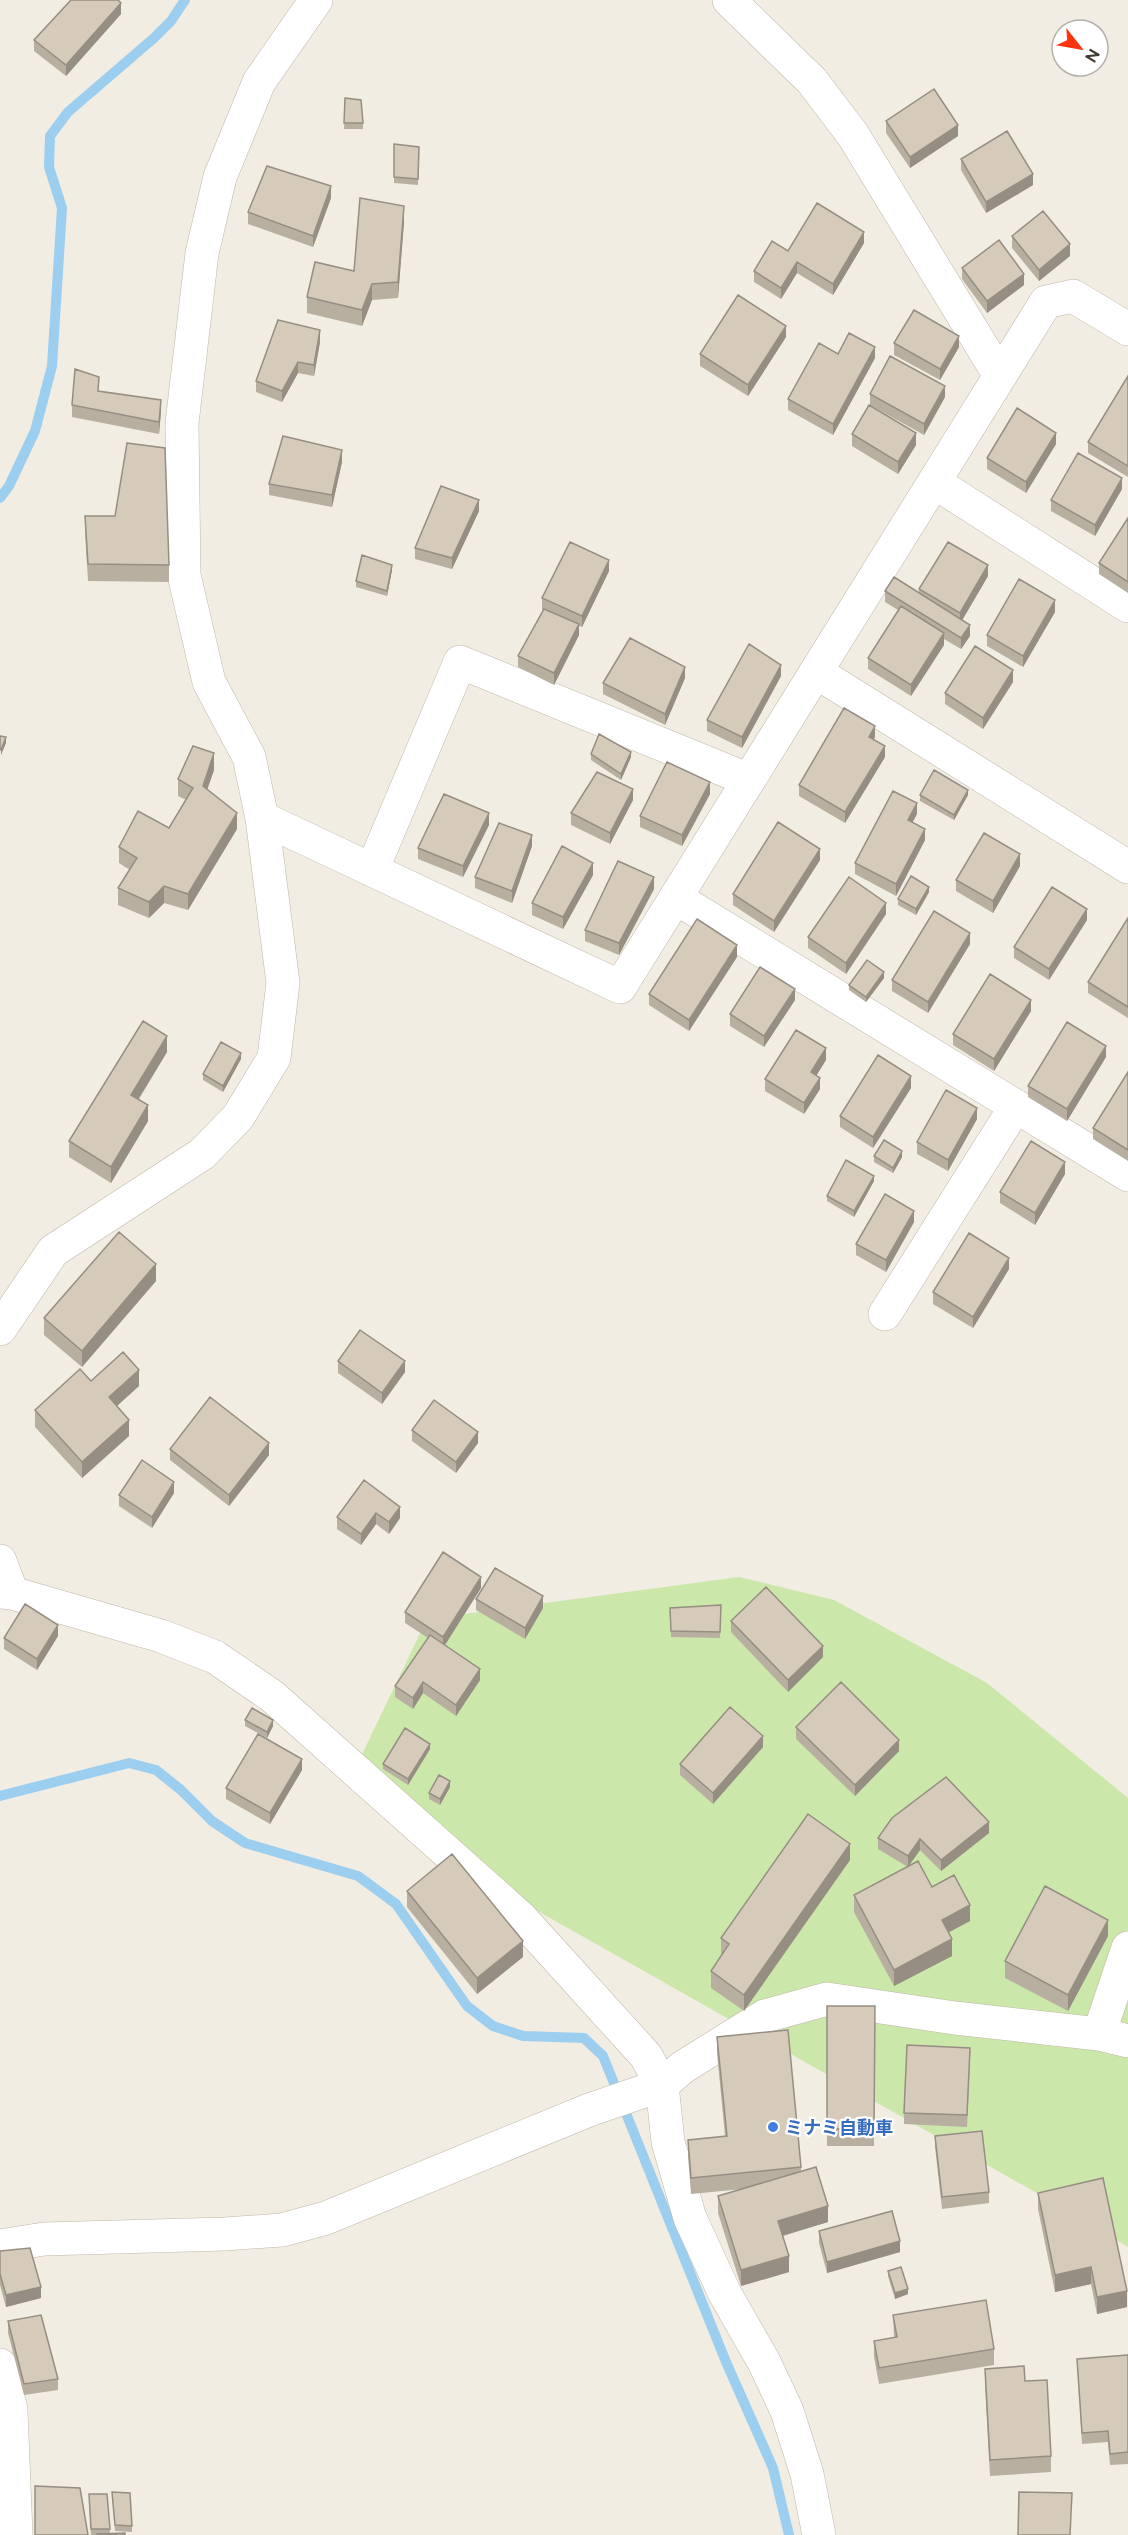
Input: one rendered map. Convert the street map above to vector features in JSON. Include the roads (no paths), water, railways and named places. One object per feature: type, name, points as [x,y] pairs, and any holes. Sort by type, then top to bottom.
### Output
[{"type":"street","points":[[0,1329],[53,1251],[202,1154],[238,1117],[274,1058],[283,983],[262,818],[249,757],[209,682],[184,575],[182,423],[202,253],[220,177],[259,82],[316,0]]},
{"type":"street","points":[[729,0],[812,81],[853,135],[1000,376]]},
{"type":"street","points":[[262,818],[620,987],[1047,302],[1073,296],[1128,329]]},
{"type":"street","points":[[934,482],[1128,606]]},
{"type":"street","points":[[372,870],[459,662],[749,780]]},
{"type":"street","points":[[816,672],[1128,867]]},
{"type":"street","points":[[676,898],[1128,1175]]},
{"type":"street","points":[[885,1314],[1016,1107]]},
{"type":"street","points":[[0,1561],[6,1593],[161,1636],[215,1657],[272,1696],[520,1918],[646,2056],[649,2090],[668,2142],[690,2218],[724,2292],[764,2362],[787,2411],[807,2474],[819,2535]]},
{"type":"street","points":[[0,2246],[44,2239],[225,2234],[282,2230],[326,2218],[589,2110],[649,2090],[765,2016],[826,1999],[955,2018],[1114,2037],[1128,1948]]},
{"type":"street","points":[[0,2365],[11,2410],[16,2535]]},
{"type":"waterway","points":[[0,498],[9,486],[35,431],[52,366],[62,208],[49,167],[50,136],[68,112],[171,21],[185,0]]},
{"type":"waterway","points":[[0,1796],[129,1763],[156,1770],[181,1790],[212,1821],[245,1843],[358,1876],[396,1904],[467,2006],[493,2026],[523,2036],[584,2038],[603,2056],[726,2362],[773,2468],[789,2535]]},
{"type":"place","name":"ミナミ自動車","points":[[773,2127]]}]
